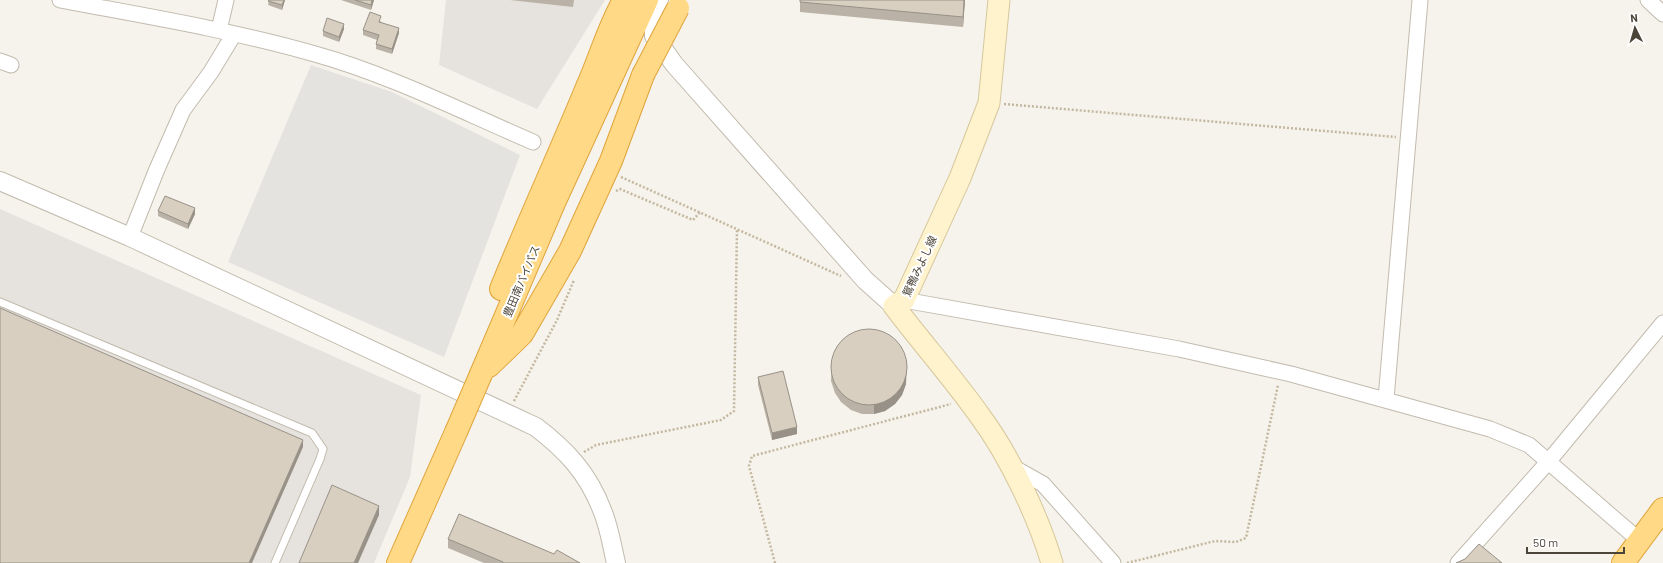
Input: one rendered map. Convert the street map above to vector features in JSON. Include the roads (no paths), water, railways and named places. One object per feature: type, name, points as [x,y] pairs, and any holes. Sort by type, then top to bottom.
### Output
[{"type":"highway","points":[[481,374],[490,315],[538,198],[588,86],[611,23],[624,0]]},
{"type":"highway","name":"豊田南バイパス","points":[[398,563],[456,432],[554,202],[647,0]]},
{"type":"highway","points":[[481,374],[522,334],[570,251],[611,161],[643,75],[673,3]]},
{"type":"highway","points":[[1623,563],[1663,509]]},
{"type":"main road","name":"鴛鴨みよし線","points":[[999,0],[989,103],[960,178],[899,303],[998,442],[1011,466],[1046,543],[1052,563]]},
{"type":"street","points":[[60,0],[226,32],[315,54],[399,82],[533,142]]},
{"type":"street","points":[[130,237],[157,169],[183,110],[211,72],[226,32],[226,0]]},
{"type":"street","points":[[1386,399],[1420,0]]},
{"type":"street","points":[[1648,0],[1663,14]]},
{"type":"street","points":[[673,3],[653,11],[654,36],[674,64],[865,280],[899,303],[1179,350],[1281,372],[1386,399],[1513,438],[1529,445],[1640,541]]},
{"type":"street","points":[[0,181],[130,237],[536,427],[572,458],[588,482],[603,510],[616,563]]},
{"type":"street","points":[[1458,563],[1548,462],[1663,323]]},
{"type":"street","points":[[1011,466],[1043,484],[1113,563]]},
{"type":"lane","points":[[0,302],[312,433],[323,449],[275,563]]}]
